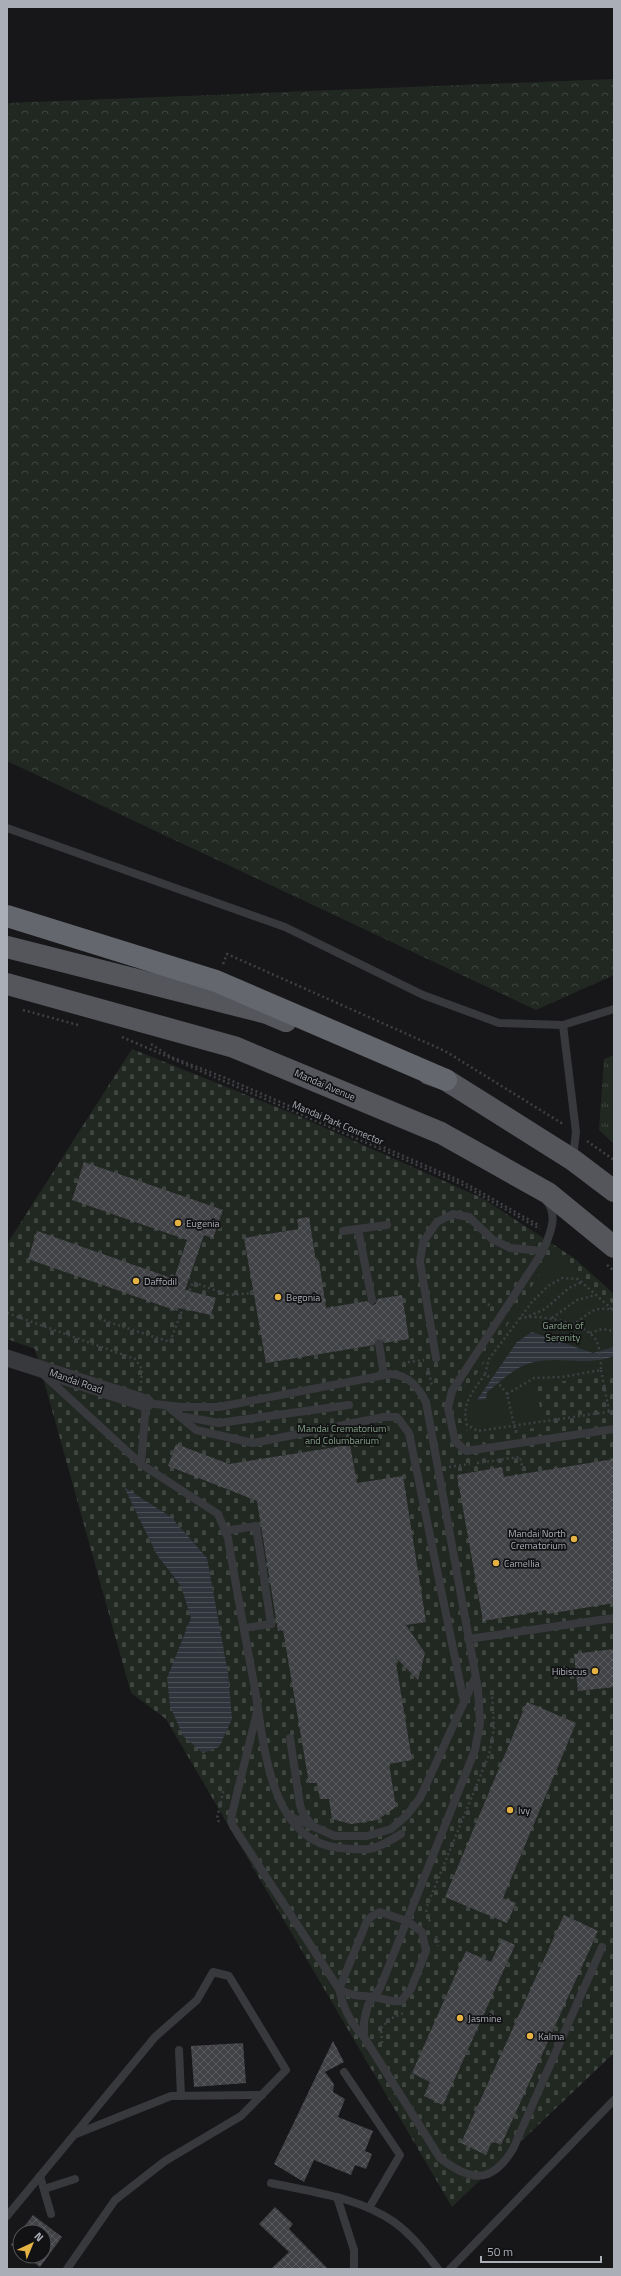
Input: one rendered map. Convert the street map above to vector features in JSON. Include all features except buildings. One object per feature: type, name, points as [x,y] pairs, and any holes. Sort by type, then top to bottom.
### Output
[{"type":"highway","points":[[7,916],[216,981],[446,1080]]},
{"type":"main road","points":[[7,947],[267,1014],[446,1080],[573,1160],[614,1191]]},
{"type":"main road","name":"Mandai Avenue","points":[[7,984],[234,1047],[441,1133],[548,1193],[608,1257]]},
{"type":"street","name":"Mandai Road","points":[[7,1358],[143,1397]]},
{"type":"lane","points":[[7,828],[285,927],[423,995],[500,1023],[563,1026],[614,1009]]},
{"type":"lane","points":[[563,1026],[576,1132],[573,1160]]},
{"type":"lane","points":[[536,1187],[549,1204],[553,1228],[543,1250],[452,1391],[448,1408],[455,1441],[466,1451],[614,1429]]},
{"type":"lane","points":[[436,1358],[420,1262],[423,1242],[436,1222],[453,1214],[469,1217],[492,1239],[510,1248],[543,1250]]},
{"type":"lane","points":[[343,1231],[388,1225]]},
{"type":"lane","points":[[358,1229],[372,1300]]},
{"type":"lane","points":[[379,1344],[384,1375]]},
{"type":"lane","points":[[36,1367],[141,1464],[218,1514],[225,1531],[272,1786],[299,1831],[311,1841],[329,1847],[368,1851],[381,1846],[401,1834]]},
{"type":"lane","points":[[141,1464],[143,1397],[167,1405],[219,1407],[384,1375],[401,1374],[416,1385],[426,1402],[480,1705],[480,1723],[475,1750],[407,1921],[380,1988],[364,2014],[364,2037]]},
{"type":"lane","points":[[167,1405],[196,1430],[253,1444],[384,1417],[396,1417],[409,1433],[464,1702]]},
{"type":"lane","points":[[180,1416],[219,1423],[349,1405]]},
{"type":"lane","points":[[225,1531],[256,1526],[271,1624],[244,1628]]},
{"type":"lane","points":[[468,1639],[614,1618]]},
{"type":"lane","points":[[289,1816],[335,1836],[367,1836],[391,1829],[407,1815],[420,1798],[475,1678]]},
{"type":"lane","points":[[258,1708],[231,1821],[339,1989],[346,2014],[364,2037],[440,2158],[458,2171],[476,2177],[495,2171],[505,2163],[513,2149],[602,1946]]},
{"type":"lane","points":[[290,1738],[303,1814],[314,1827]]},
{"type":"lane","points":[[380,1912],[387,1913],[407,1921],[422,1932],[426,1951],[411,1989],[401,2001],[391,2003],[374,1997],[355,1997],[339,1989],[366,1921],[372,1916],[380,1912]]},
{"type":"lane","points":[[7,2216],[155,2038],[197,2000],[212,1972],[229,1976],[286,2070],[241,2116],[165,2161],[115,2200],[67,2269]]},
{"type":"lane","points":[[179,2050],[180,2096]]},
{"type":"lane","points":[[344,2072],[400,2155],[369,2208]]},
{"type":"lane","points":[[75,2134],[172,2096],[262,2095]]},
{"type":"lane","points":[[450,2269],[614,2100]]},
{"type":"lane","points":[[40,2176],[51,2214]]},
{"type":"lane","points":[[44,2189],[75,2179]]},
{"type":"lane","points":[[271,2183],[337,2197],[369,2208],[395,2222],[420,2246],[438,2269]]},
{"type":"lane","points":[[337,2197],[354,2250],[354,2269]]},
{"type":"path","points":[[57,1014],[40,1016],[79,1025]]},
{"type":"path","name":"Mandai Park Connector","points":[[117,1035],[174,1061],[461,1184],[537,1229],[553,1228]]},
{"type":"path","points":[[145,1041],[171,1057],[223,1077],[464,1182],[537,1226],[553,1228]]},
{"type":"path","points":[[608,1257],[614,1267]]},
{"type":"path","points":[[608,1257],[614,1271]]},
{"type":"path","points":[[614,1311],[578,1279],[562,1278],[548,1286],[532,1302],[489,1358],[485,1374],[468,1398],[464,1414],[467,1425],[478,1431],[515,1427],[614,1411]]},
{"type":"path","points":[[99,1319],[170,1342],[193,1282],[228,1295],[254,1293]]},
{"type":"path","points":[[528,1317],[545,1309],[569,1288],[582,1282]]},
{"type":"path","points":[[520,1318],[553,1318],[577,1300],[596,1295]]},
{"type":"path","points":[[572,1325],[582,1320],[590,1311],[602,1308],[614,1311]]},
{"type":"path","points":[[7,1313],[136,1359],[142,1369],[143,1397]]},
{"type":"path","points":[[546,1318],[572,1325],[590,1333],[596,1341],[609,1411]]},
{"type":"path","points":[[590,1333],[602,1329],[614,1330]]},
{"type":"path","points":[[507,1394],[534,1378],[562,1377],[601,1370]]},
{"type":"path","points":[[485,1374],[502,1386],[507,1394],[524,1474]]},
{"type":"path","points":[[447,1468],[520,1457]]},
{"type":"path","points":[[428,1920],[425,1912],[447,1861]]},
{"type":"green space","points":[[614,79],[614,975],[536,1010],[7,761],[7,103]]},
{"type":"green space","name":"Mandai Crematorium and Columbarium","points":[[132,1049],[294,1114],[482,1198],[574,1258],[614,1294],[614,2053],[452,2207],[166,1719],[131,1693],[35,1349],[7,1339],[7,1244]]},
{"type":"green space","points":[[614,1055],[614,1144],[599,1130],[604,1059]]},
{"type":"green space","name":"Garden of Serenity","points":[[554,1251],[614,1305],[614,1374],[536,1385],[543,1427],[478,1435],[466,1430],[460,1418],[468,1388]]},
{"type":"shaded area","points":[[532,1332],[593,1353],[614,1347],[614,1356],[593,1361],[551,1360],[530,1363],[518,1368],[487,1392],[486,1399],[477,1400],[517,1342]]},
{"type":"shaded area","points":[[124,1487],[171,1517],[207,1558],[228,1673],[232,1719],[219,1747],[203,1753],[183,1736],[170,1706],[167,1678],[191,1618],[181,1586],[157,1555]]},
{"type":"place","name":"Eugenia","points":[[178,1223]]},
{"type":"place","name":"Daffodil","points":[[136,1281]]},
{"type":"place","name":"Begonia","points":[[278,1297]]},
{"type":"place","name":"Mandai North Crematorium","points":[[574,1539]]},
{"type":"place","name":"Camellia","points":[[496,1563]]},
{"type":"place","name":"Hibiscus","points":[[595,1671]]},
{"type":"place","name":"Ivy","points":[[510,1810]]},
{"type":"place","name":"Jasmine","points":[[460,2018]]},
{"type":"place","name":"Kalma","points":[[530,2036]]}]
